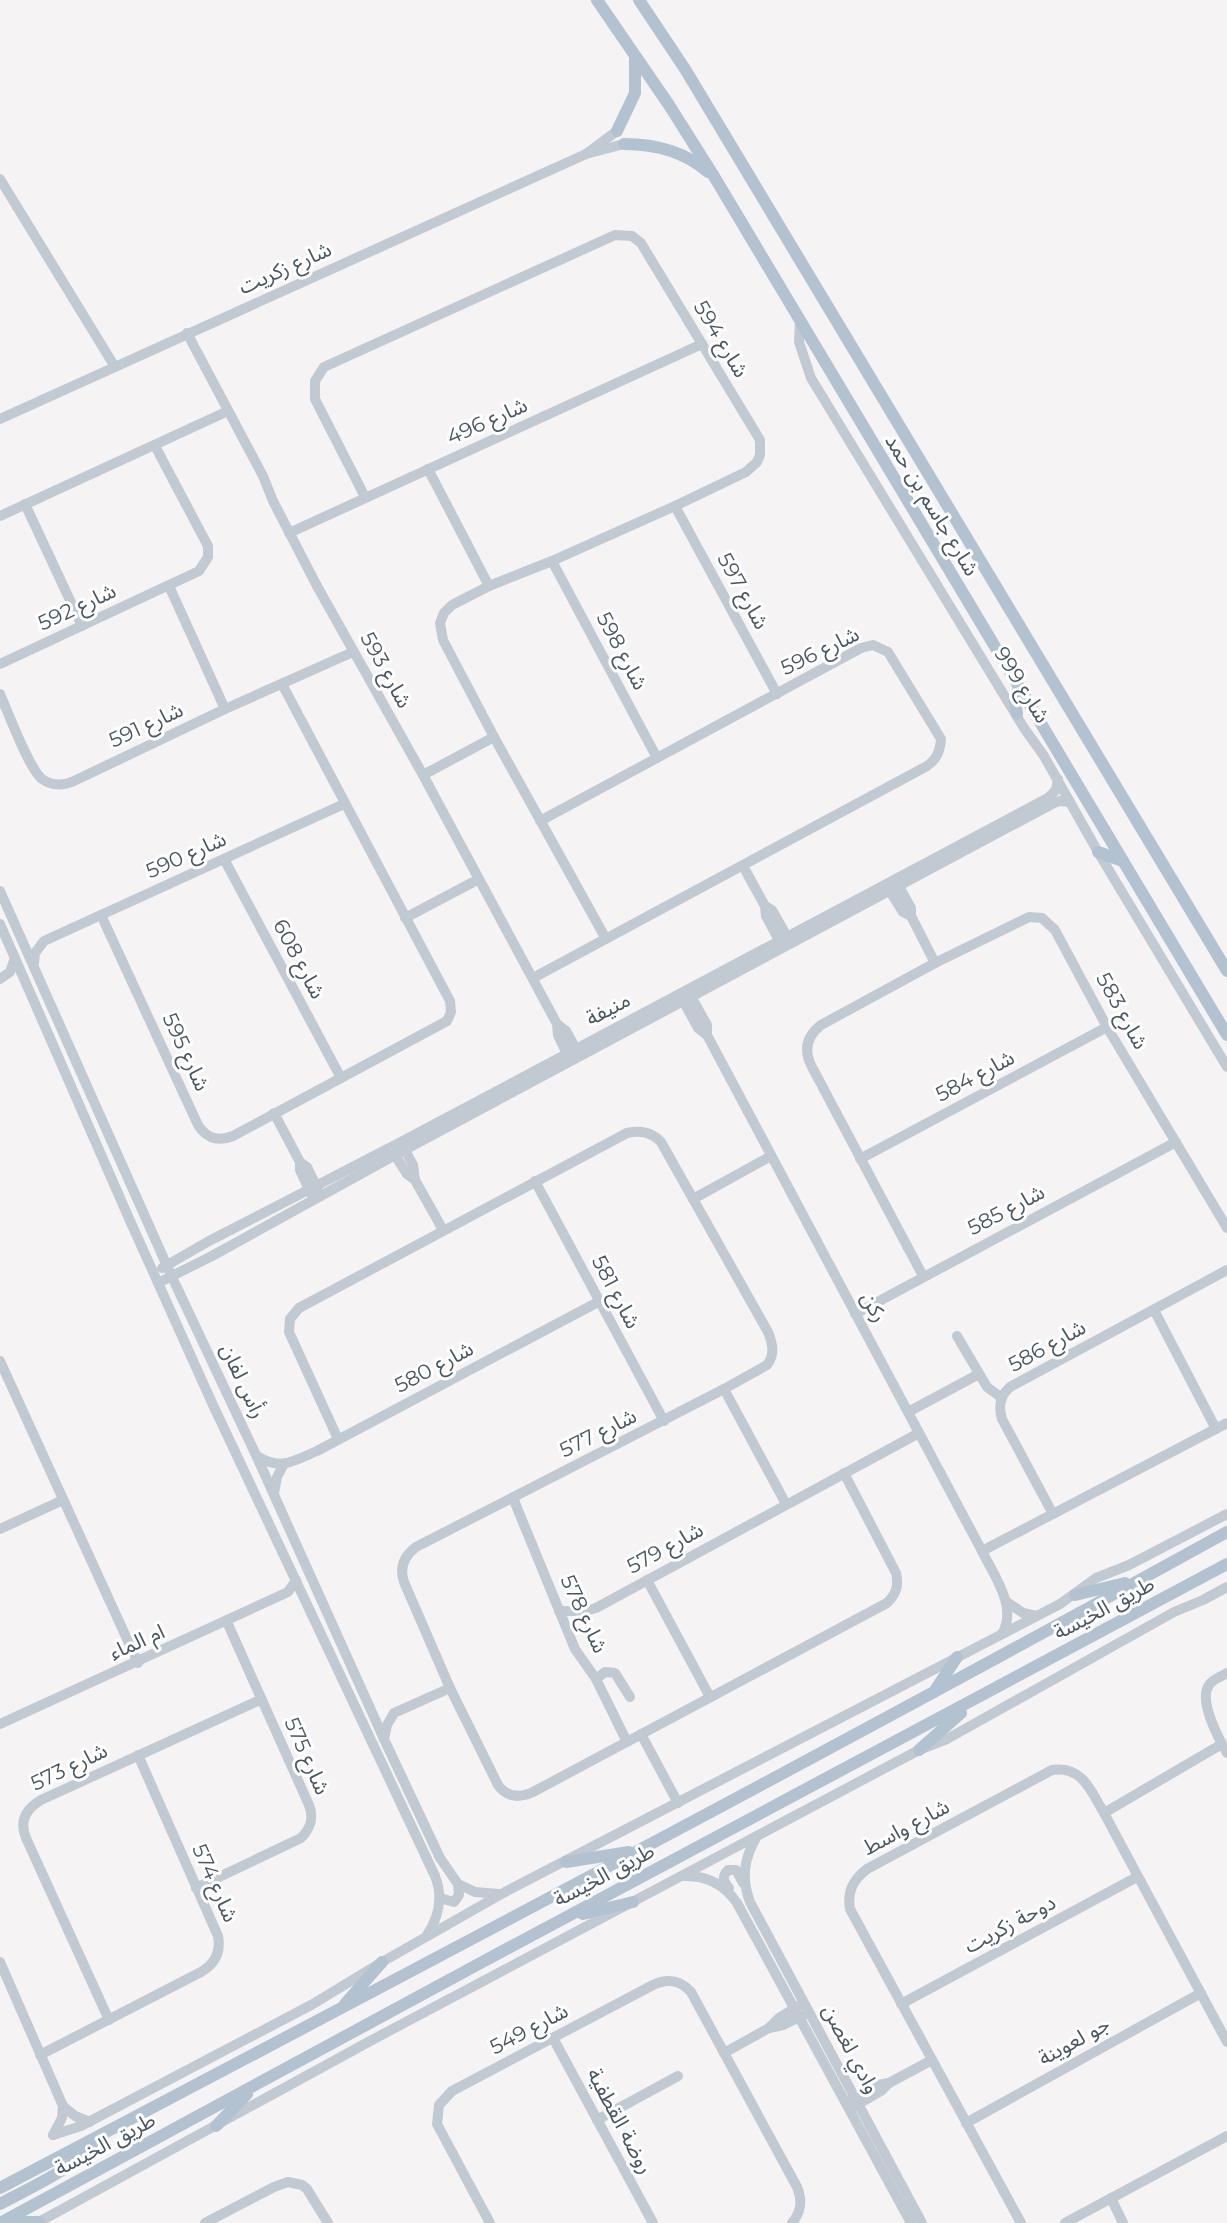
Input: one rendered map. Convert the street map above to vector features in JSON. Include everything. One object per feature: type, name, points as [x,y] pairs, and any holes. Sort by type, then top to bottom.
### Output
[{"type":"main road","name":"شارع جاسم بن حمد","points":[[597,0],[715,178],[1227,1035]]},
{"type":"main road","name":"شارع جاسم بن حمد","points":[[639,0],[685,69],[1227,971]]},
{"type":"main road","points":[[617,131],[635,93],[635,56]]},
{"type":"main road","points":[[624,144],[640,144],[673,152],[688,158],[715,178]]},
{"type":"main road","points":[[1017,714],[1015,700],[1019,687]]},
{"type":"main road","points":[[1098,852],[1123,861]]},
{"type":"main road","name":"طريق الخيسة","points":[[0,2188],[340,2010],[1227,1532]]},
{"type":"main road","name":"طريق الخيسة","points":[[0,2222],[1227,1564]]},
{"type":"main road","points":[[1075,1595],[1143,1578]]},
{"type":"main road","points":[[935,1690],[957,1657]]},
{"type":"main road","points":[[919,1750],[975,1699]]},
{"type":"main road","points":[[566,1862],[639,1850]]},
{"type":"main road","points":[[562,1919],[633,1902]]},
{"type":"main road","points":[[340,2010],[382,1962]]},
{"type":"main road","points":[[216,2126],[258,2083]]},
{"type":"main road","points":[[0,2204],[82,2156],[96,2138]]},
{"type":"main road","points":[[0,2222],[38,2223]]},
{"type":"street","name":"شارع زكريت","points":[[586,154],[617,131]]},
{"type":"street","name":"شارع زكريت","points":[[0,419],[586,154],[624,144]]},
{"type":"street","points":[[0,179],[115,367]]},
{"type":"street","name":"شارع 594","points":[[365,497],[315,399],[315,381],[319,373],[330,364],[621,234],[632,236],[641,243],[760,440],[757,462],[746,472],[675,506],[489,586],[448,608],[440,629],[443,640],[494,737],[606,939]]},
{"type":"street","name":"شارع 999","points":[[800,321],[799,342],[811,378],[1058,779],[1098,852],[1227,1067]]},
{"type":"street","name":"شارع 593","points":[[187,333],[262,475],[289,533],[533,978],[557,1024],[558,1035],[573,1054]]},
{"type":"street","name":"شارع 496","points":[[289,533],[702,344]]},
{"type":"street","points":[[0,516],[228,411]]},
{"type":"street","name":"شارع 592","points":[[0,664],[169,586],[199,571],[206,563],[209,552],[206,541],[155,446]]},
{"type":"street","points":[[428,469],[489,586]]},
{"type":"street","points":[[25,504],[82,626]]},
{"type":"street","name":"شارع 597","points":[[675,506],[777,694]]},
{"type":"street","name":"شارع 598","points":[[552,561],[657,758]]},
{"type":"street","points":[[169,586],[225,709]]},
{"type":"street","name":"شارع 596","points":[[533,978],[927,766],[936,758],[940,746],[939,733],[892,657],[879,646],[873,645],[861,648],[540,821]]},
{"type":"street","name":"شارع 591","points":[[0,694],[34,769],[43,779],[55,785],[74,781],[353,652]]},
{"type":"street","name":"شارع 595","points":[[101,915],[200,1130],[213,1138],[223,1139],[438,1028],[449,1017],[450,1001],[282,684]]},
{"type":"street","points":[[423,775],[494,737]]},
{"type":"street","name":"منيفة","points":[[158,1283],[315,1193],[785,943],[1051,796],[1056,790],[1058,779]]},
{"type":"street","name":"منيفة","points":[[892,885],[1055,802],[1070,802]]},
{"type":"street","name":"شارع 590","points":[[44,941],[344,804]]},
{"type":"street","name":"شارع 608","points":[[223,859],[341,1078]]},
{"type":"street","points":[[743,866],[765,906],[765,914],[785,943]]},
{"type":"street","points":[[405,918],[479,879]]},
{"type":"street","points":[[892,885],[903,912],[911,916],[935,963]]},
{"type":"street","name":"رأس لفان","points":[[0,891],[167,1266],[274,1494],[384,1740],[440,1857],[458,1884]]},
{"type":"street","name":"شارع 583","points":[[923,1276],[809,1061],[807,1041],[821,1025],[1023,919],[1042,918],[1055,930],[1107,1027],[1227,1228]]},
{"type":"street","name":"رأس لفان","points":[[0,924],[158,1283],[435,1876],[440,1898]]},
{"type":"street","points":[[19,931],[29,939],[44,941]]},
{"type":"street","points":[[34,963],[37,950],[44,941]]},
{"type":"street","points":[[2,978],[10,972],[15,958]]},
{"type":"street","points":[[2,978],[24,981]]},
{"type":"street","name":"ركن","points":[[685,995],[698,1028],[707,1035],[982,1551],[1005,1599],[1008,1613],[1006,1628],[1002,1634]]},
{"type":"street","points":[[38,1007],[50,1001]]},
{"type":"street","name":"شارع 584","points":[[860,1159],[1107,1027]]},
{"type":"street","name":"منيفة","points":[[153,1272],[209,1241],[400,1152],[573,1054]]},
{"type":"street","points":[[274,1112],[300,1162],[300,1170],[315,1193]]},
{"type":"street","name":"شارع 577","points":[[338,1439],[289,1332],[290,1319],[299,1308],[627,1133],[642,1131],[662,1142],[768,1332],[773,1346],[771,1360],[724,1390],[416,1547],[402,1563],[404,1582],[450,1688],[498,1785],[510,1795],[519,1796],[529,1794],[627,1742],[894,1597],[898,1580],[896,1573],[844,1473]]},
{"type":"street","name":"شارع 585","points":[[856,1314],[1176,1142]]},
{"type":"street","points":[[400,1152],[407,1174],[415,1180],[443,1230]]},
{"type":"street","points":[[693,1199],[771,1156]]},
{"type":"street","name":"شارع 581","points":[[535,1181],[664,1421]]},
{"type":"street","name":"شارع 586","points":[[1053,1514],[1002,1419],[1002,1398],[1010,1387],[1227,1270]]},
{"type":"street","name":"شارع 580","points":[[284,1464],[338,1439],[600,1301]]},
{"type":"street","points":[[1154,1310],[1216,1429]]},
{"type":"street","points":[[957,1336],[990,1391],[1002,1398]]},
{"type":"street","points":[[0,1361],[138,1663]]},
{"type":"street","points":[[908,1412],[979,1374]]},
{"type":"street","points":[[724,1390],[786,1504]]},
{"type":"street","points":[[982,1551],[1227,1423]]},
{"type":"street","name":"شارع 579","points":[[559,1611],[591,1610],[919,1433]]},
{"type":"street","points":[[256,1455],[272,1463],[284,1464],[276,1478],[274,1494]]},
{"type":"street","name":"شارع 578","points":[[513,1499],[575,1649],[596,1679],[627,1742]]},
{"type":"street","points":[[0,1529],[63,1500]]},
{"type":"street","name":"طريق الخيسة","points":[[63,2106],[62,2118],[53,2135],[68,2132],[90,2122],[313,2004],[505,1892],[1038,1616],[1075,1595],[1096,1578],[1129,1565],[1227,1514]]},
{"type":"street","points":[[296,1580],[288,1592],[305,1599]]},
{"type":"street","points":[[647,1580],[710,1697]]},
{"type":"street","name":"طريق الخيسة","points":[[38,2223],[372,2040],[759,1833],[919,1750],[947,1739],[1174,1612],[1227,1587]]},
{"type":"street","name":"ام الماء","points":[[0,1724],[288,1592]]},
{"type":"street","points":[[1005,1599],[1023,1613],[1038,1616]]},
{"type":"street","name":"شارع 575","points":[[196,1888],[301,1838],[312,1817],[226,1622]]},
{"type":"street","points":[[596,1679],[605,1672],[615,1673],[630,1697]]},
{"type":"street","points":[[1104,1813],[1225,1749],[1206,1705],[1205,1693],[1211,1682],[1227,1673]]},
{"type":"street","points":[[384,1740],[387,1725],[394,1713],[450,1688]]},
{"type":"street","name":"شارع 573","points":[[109,2020],[26,1838],[24,1816],[33,1804],[260,1700]]},
{"type":"street","points":[[367,1702],[394,1713]]},
{"type":"street","points":[[641,1734],[678,1803]]},
{"type":"street","name":"شارع 574","points":[[40,2055],[201,1972],[212,1963],[219,1950],[218,1936],[138,1755]]},
{"type":"street","name":"شارع واسط","points":[[1021,2223],[850,1909],[850,1890],[857,1877],[866,1869],[1052,1770],[1069,1770],[1084,1779],[1104,1813],[1227,2042]]},
{"type":"street","name":"وادي لغصن","points":[[747,1894],[745,1862],[759,1833]]},
{"type":"street","name":"وادي لغصن","points":[[802,2010],[724,1881],[723,1877],[728,1870],[736,1870],[739,1873],[802,2010],[922,2223]]},
{"type":"street","name":"وادي لغصن","points":[[679,1877],[693,1876],[713,1881],[727,1890],[737,1903]]},
{"type":"street","name":"دوحة زكريت","points":[[901,2004],[1137,1877]]},
{"type":"street","points":[[424,1938],[435,1919],[440,1898],[454,1902],[459,1895],[458,1884],[483,1894],[505,1892]]},
{"type":"street","points":[[0,1962],[63,2106],[75,2116],[90,2122]]},
{"type":"street","points":[[0,1976],[25,2030],[33,2038]]},
{"type":"street","name":"شارع 549","points":[[485,2221],[440,2130],[437,2117],[439,2105],[452,2091],[660,1982],[673,1981],[691,1992],[800,2194],[800,2209],[792,2223]]},
{"type":"street","name":"جو لعوينة","points":[[966,2123],[1201,1993]]},
{"type":"street","points":[[724,2053],[769,2028],[783,2025],[802,2010]]},
{"type":"street","name":"روضة القطفية","points":[[553,2038],[653,2223]]},
{"type":"street","points":[[852,2103],[877,2085],[889,2082],[932,2060]]},
{"type":"street","points":[[597,2120],[678,2076]]},
{"type":"street","name":"وادي لغصن","points":[[852,2103],[911,2223]]},
{"type":"street","points":[[1065,2223],[1227,2136]]},
{"type":"street","points":[[205,2223],[274,2186],[288,2182],[295,2182],[307,2189],[328,2223]]},
{"type":"street","points":[[1111,2198],[1123,2223]]}]
